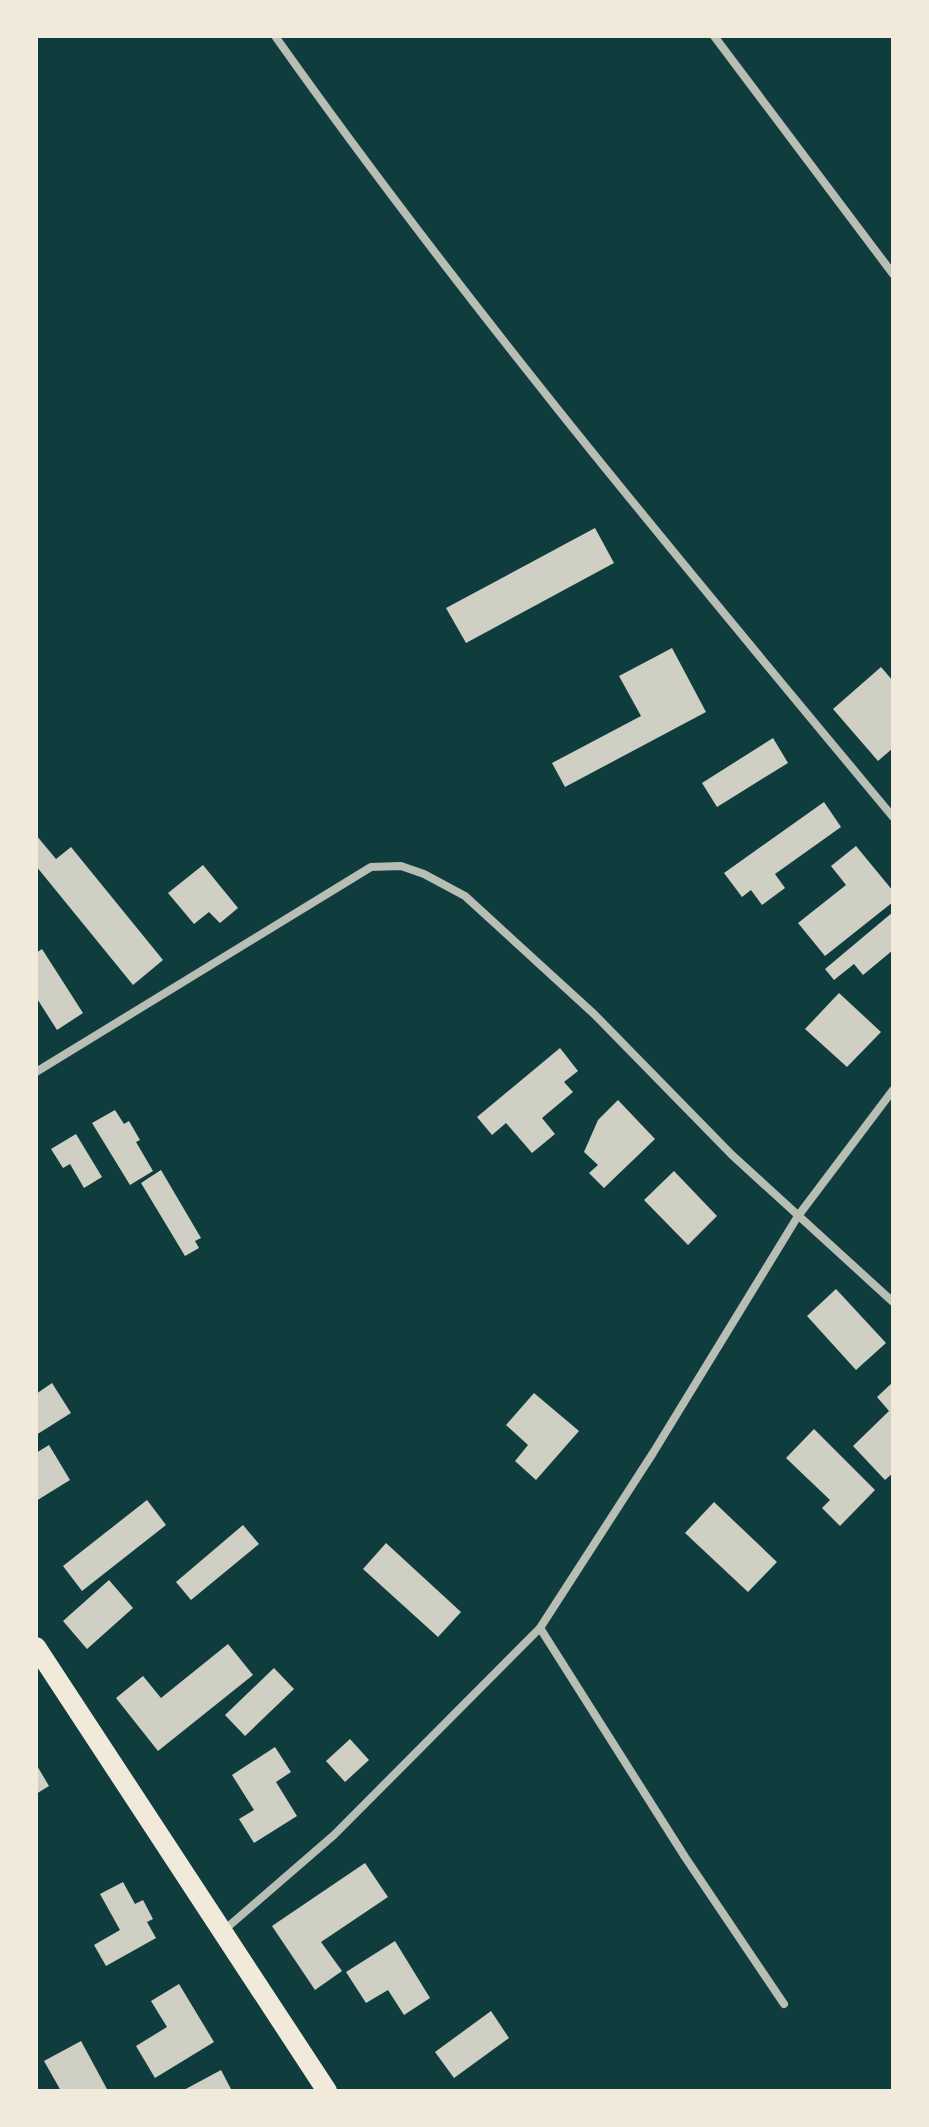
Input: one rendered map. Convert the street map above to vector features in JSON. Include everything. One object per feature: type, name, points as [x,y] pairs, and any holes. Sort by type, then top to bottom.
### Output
[{"type":"main road","points":[[36,1647],[327,2091]]},
{"type":"street","points":[[275,36],[357,151],[580,440],[893,817]]},
{"type":"street","points":[[714,36],[893,274]]},
{"type":"street","points":[[36,1072],[371,867],[401,866],[424,874],[465,896],[594,1014],[732,1155],[893,1302]]},
{"type":"street","points":[[223,1931],[334,1835],[540,1628],[653,1453],[798,1216],[893,1090]]},
{"type":"street","points":[[540,1628],[685,1857],[784,2004]]},
{"type":"building","points":[[595,528],[614,563],[466,643],[446,608]]},
{"type":"building","points":[[672,648],[706,712],[565,787],[552,763],[641,716],[619,676]]},
{"type":"building","points":[[881,667],[893,681],[893,748],[878,761],[833,709]]},
{"type":"building","points":[[773,738],[788,763],[717,807],[702,783]]},
{"type":"building","points":[[824,802],[841,827],[775,874],[785,888],[762,905],[751,890],[742,897],[724,873]]},
{"type":"building","points":[[36,835],[56,859],[71,847],[163,960],[133,985],[36,866]]},
{"type":"building","points":[[856,846],[893,891],[893,902],[825,956],[798,923],[846,885],[831,866]]},
{"type":"building","points":[[203,865],[238,908],[220,923],[209,912],[194,924],[168,893]]},
{"type":"building","points":[[893,912],[893,950],[863,975],[854,964],[834,980],[825,969]]},
{"type":"building","points":[[42,949],[83,1013],[57,1030],[36,997],[36,953]]},
{"type":"building","points":[[839,993],[881,1032],[847,1067],[805,1029]]},
{"type":"building","points":[[560,1048],[578,1071],[564,1082],[573,1092],[542,1118],[555,1134],[532,1153],[506,1123],[492,1135],[477,1117]]},
{"type":"building","points":[[618,1100],[655,1139],[604,1188],[589,1173],[598,1165],[584,1152],[598,1120]]},
{"type":"building","points":[[115,1110],[124,1124],[129,1121],[140,1140],[136,1142],[153,1171],[130,1185],[92,1123]]},
{"type":"building","points":[[76,1134],[102,1177],[84,1188],[70,1164],[63,1168],[51,1149]]},
{"type":"building","points":[[161,1170],[201,1238],[195,1241],[199,1248],[185,1256],[141,1183]]},
{"type":"building","points":[[674,1171],[717,1216],[688,1245],[644,1200]]},
{"type":"building","points":[[836,1289],[886,1343],[856,1370],[807,1316]]},
{"type":"building","points":[[893,1382],[893,1473],[885,1480],[853,1446],[889,1411],[877,1397]]},
{"type":"building","points":[[52,1383],[71,1413],[36,1435],[36,1394]]},
{"type":"building","points":[[534,1393],[579,1431],[536,1480],[515,1461],[528,1445],[506,1425]]},
{"type":"building","points":[[814,1429],[875,1490],[840,1526],[822,1508],[830,1500],[786,1458]]},
{"type":"building","points":[[49,1445],[70,1480],[36,1501],[36,1453]]},
{"type":"building","points":[[147,1500],[166,1525],[82,1591],[63,1566]]},
{"type":"building","points":[[714,1502],[777,1562],[748,1592],[685,1533]]},
{"type":"building","points":[[243,1525],[259,1544],[191,1600],[176,1582]]},
{"type":"building","points":[[386,1543],[461,1612],[438,1637],[363,1569]]},
{"type":"building","points":[[109,1580],[133,1608],[87,1649],[63,1621]]},
{"type":"building","points":[[228,1644],[253,1675],[158,1751],[116,1698],[143,1676],[161,1698]]},
{"type":"building","points":[[274,1668],[294,1689],[245,1736],[225,1715]]},
{"type":"building","points":[[350,1739],[369,1760],[345,1782],[326,1761]]},
{"type":"building","points":[[275,1747],[291,1772],[276,1782],[297,1816],[254,1843],[239,1819],[254,1810],[232,1775]]},
{"type":"building","points":[[36,1764],[49,1786],[36,1794]]},
{"type":"building","points":[[365,1863],[388,1897],[321,1942],[342,1971],[315,1990],[272,1926]]},
{"type":"building","points":[[123,1882],[135,1904],[143,1900],[153,1919],[147,1922],[156,1938],[106,1966],[94,1945],[120,1930],[100,1894]]},
{"type":"building","points":[[395,1941],[430,1998],[404,2015],[388,1990],[366,2003],[346,1972]]},
{"type":"building","points":[[179,1984],[214,2042],[155,2078],[136,2046],[167,2027],[151,2001]]},
{"type":"building","points":[[491,2011],[509,2038],[454,2078],[435,2052]]},
{"type":"building","points":[[81,2041],[108,2091],[61,2091],[44,2061]]},
{"type":"building","points":[[221,2070],[232,2091],[182,2091]]}]
